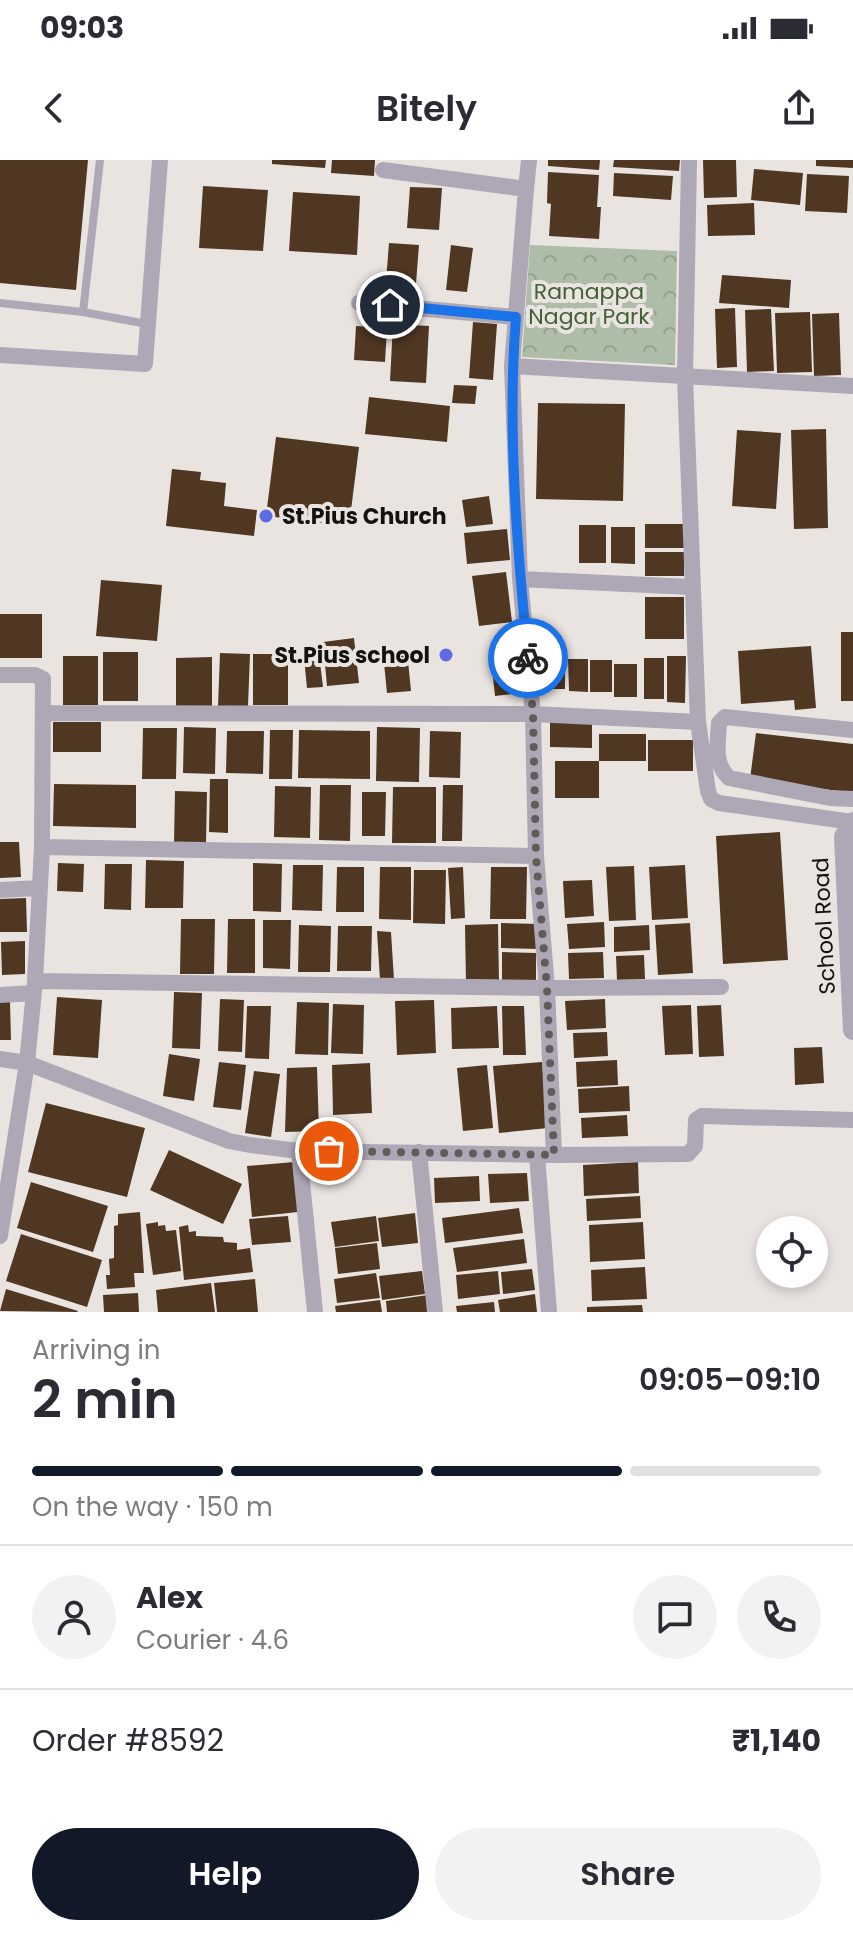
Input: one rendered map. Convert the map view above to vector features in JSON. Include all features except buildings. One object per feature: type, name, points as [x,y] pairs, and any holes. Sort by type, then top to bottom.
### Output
[{"type":"street","points":[[0,355],[145,364],[160,160]]},
{"type":"street","points":[[529,160],[512,366],[520,579],[533,714],[536,856],[547,988],[554,1155]]},
{"type":"street","points":[[689,160],[685,377],[691,587],[698,722],[711,799],[719,803],[843,821],[842,799],[729,778],[720,769],[718,759],[719,723],[725,717],[853,730]]},
{"type":"street","points":[[383,170],[526,189]]},
{"type":"street","points":[[359,303],[516,317]]},
{"type":"street","points":[[512,366],[853,386]]},
{"type":"street","points":[[520,579],[691,587]]},
{"type":"street","points":[[0,675],[35,675],[43,679],[45,691],[42,847],[34,987],[27,1063],[0,1236]]},
{"type":"street","points":[[45,713],[533,714],[698,722]]},
{"type":"street","name":"School Road","points":[[843,821],[853,1030]]},
{"type":"street","points":[[42,847],[536,856]]},
{"type":"street","points":[[0,890],[39,888]]},
{"type":"street","points":[[0,995],[34,987],[721,987]]},
{"type":"street","points":[[0,1059],[27,1063],[229,1141],[299,1151],[688,1154],[695,1146],[696,1120],[702,1116],[853,1120]]},
{"type":"street","points":[[299,1151],[315,1312]]},
{"type":"street","points":[[419,1152],[435,1312]]},
{"type":"street","points":[[537,1155],[549,1312]]},
{"type":"lane","points":[[83,312],[100,160]]},
{"type":"lane","points":[[0,303],[83,312],[148,324]]},
{"type":"green space","name":"Ramappa Nagar Park","points":[[530,245],[677,251],[675,365],[522,357]]},
{"type":"way so far","points":[[329,1151],[554,1155],[528,658]]},
{"type":"place","name":"St.Pius Church","points":[[266,516]]},
{"type":"place","name":"St.Pius school","points":[[446,655]]},
{"type":"route","points":[[390,305],[516,317],[512,366],[520,579],[528,658]]}]
